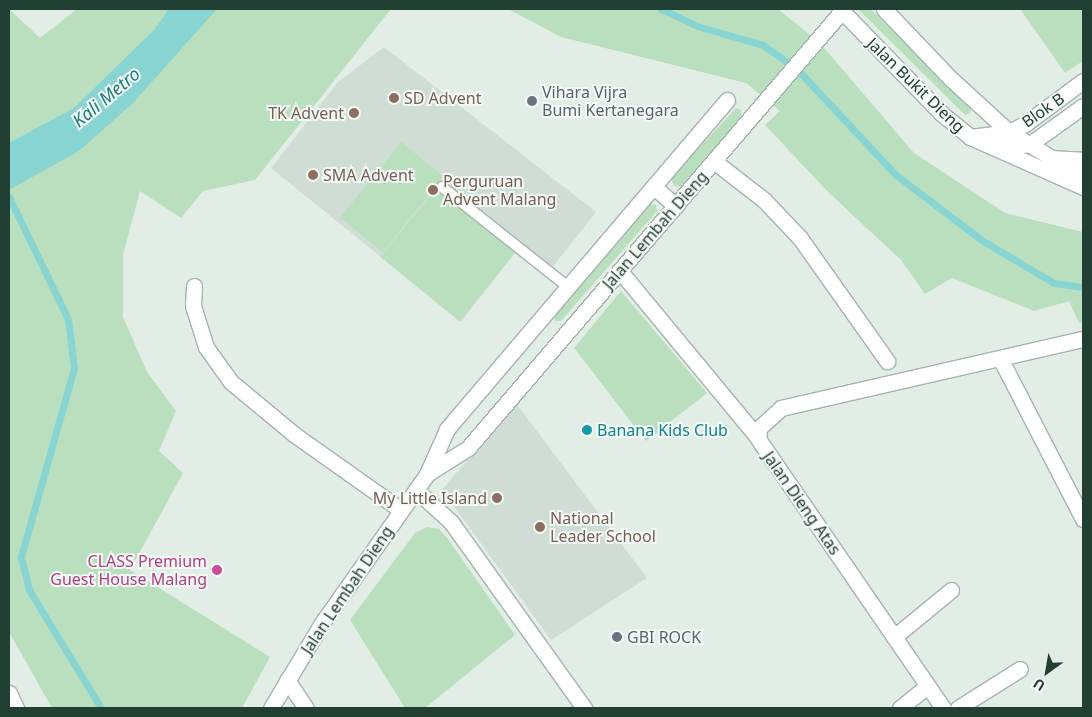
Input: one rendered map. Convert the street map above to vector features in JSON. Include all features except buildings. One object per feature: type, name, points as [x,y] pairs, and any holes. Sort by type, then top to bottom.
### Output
[{"type":"street","name":"Jalan Bukit Dieng","points":[[884,9],[962,90],[1009,132],[1083,175]]},
{"type":"street","name":"Jalan Bukit Dieng","points":[[841,10],[942,114],[970,137],[1060,176],[1083,175]]},
{"type":"street","name":"Jalan Lembah Dieng","points":[[271,708],[322,623],[427,474],[468,448],[555,344],[715,162],[817,42],[841,10]]},
{"type":"street","name":"Blok B","points":[[970,137],[1009,132],[1025,124],[1083,81]]},
{"type":"street","points":[[427,474],[447,429],[727,100]]},
{"type":"street","points":[[997,148],[1030,144],[1083,106]]},
{"type":"street","points":[[1025,160],[1054,158]]},
{"type":"street","points":[[715,162],[764,200],[800,238],[886,361]]},
{"type":"street","points":[[654,187],[676,206]]},
{"type":"street","points":[[620,271],[758,438]]},
{"type":"street","points":[[194,286],[193,306],[206,348],[231,382],[295,435],[401,510]]},
{"type":"street","points":[[535,326],[555,344]]},
{"type":"street","name":"Jalan Dieng Atas","points":[[943,708],[758,438],[764,420],[781,408],[1001,360],[1083,339]]},
{"type":"street","points":[[1001,360],[1083,519]]},
{"type":"street","points":[[447,429],[468,448]]},
{"type":"street","points":[[416,490],[451,522],[584,708]]},
{"type":"street","points":[[894,637],[951,590]]},
{"type":"street","points":[[958,708],[1020,669]]},
{"type":"street","points":[[287,680],[306,708]]},
{"type":"street","points":[[900,708],[927,686]]},
{"type":"street","points":[[9,693],[16,708]]},
{"type":"lane","points":[[442,187],[568,287]]},
{"type":"shaded area","name":"Perguruan Advent Malang","points":[[384,47],[596,212],[547,274],[516,251],[461,322],[271,168],[338,82]]},
{"type":"shaded area","name":"National Leader School","points":[[516,403],[647,578],[551,640],[442,490]]},
{"type":"green space","points":[[9,9],[40,38],[77,9],[391,9],[255,180],[203,191],[181,218],[140,191],[123,255],[123,317],[147,372],[176,411],[159,451],[183,473],[130,570],[270,657],[242,708],[52,708],[9,632]]},
{"type":"green space","points":[[508,9],[778,9],[820,43],[914,153],[1005,213],[1083,232],[1083,322],[1079,323],[1069,301],[1034,311],[952,278],[925,294],[901,260],[827,191],[765,125],[780,111],[746,83],[561,37]]},
{"type":"green space","points":[[858,9],[871,9],[971,109],[970,113],[965,115]]},
{"type":"green space","points":[[1020,9],[1083,9],[1083,61],[1065,73]]},
{"type":"green space","points":[[736,108],[741,110],[742,117],[681,187],[674,186],[671,178]]},
{"type":"green space","points":[[401,142],[444,177],[383,252],[340,217]]},
{"type":"green space","points":[[437,187],[516,251],[460,321],[380,257]]},
{"type":"green space","points":[[649,204],[656,205],[657,211],[561,321],[555,321],[553,315]]},
{"type":"green space","points":[[621,291],[707,393],[646,441],[574,348]]},
{"type":"green space","points":[[427,527],[439,529],[448,539],[515,635],[425,708],[405,708],[350,620],[415,533]]},
{"type":"water","name":"Kali Metro","points":[[169,9],[217,9],[133,103],[79,151],[9,190],[9,143],[74,108],[154,30]]},
{"type":"waterway","points":[[661,9],[697,26],[763,45],[797,69],[896,175],[983,241],[1054,283],[1083,287]]},
{"type":"waterway","points":[[9,197],[68,319],[74,368],[21,557],[29,590],[101,708]]},
{"type":"place","name":"SD Advent","points":[[394,98]]},
{"type":"place","name":"Vihara Vijra Bumi Kertanegara","points":[[532,101]]},
{"type":"place","name":"TK Advent","points":[[354,113]]},
{"type":"place","name":"SMA Advent","points":[[313,175]]},
{"type":"place","name":"Perguruan Advent Malang","points":[[433,190]]},
{"type":"place","name":"Banana Kids Club","points":[[587,430]]},
{"type":"place","name":"My Little Island","points":[[497,498]]},
{"type":"place","name":"National Leader School","points":[[540,527]]},
{"type":"place","name":"CLASS Premium Guest House Malang","points":[[217,570]]},
{"type":"place","name":"GBI ROCK","points":[[617,637]]}]
